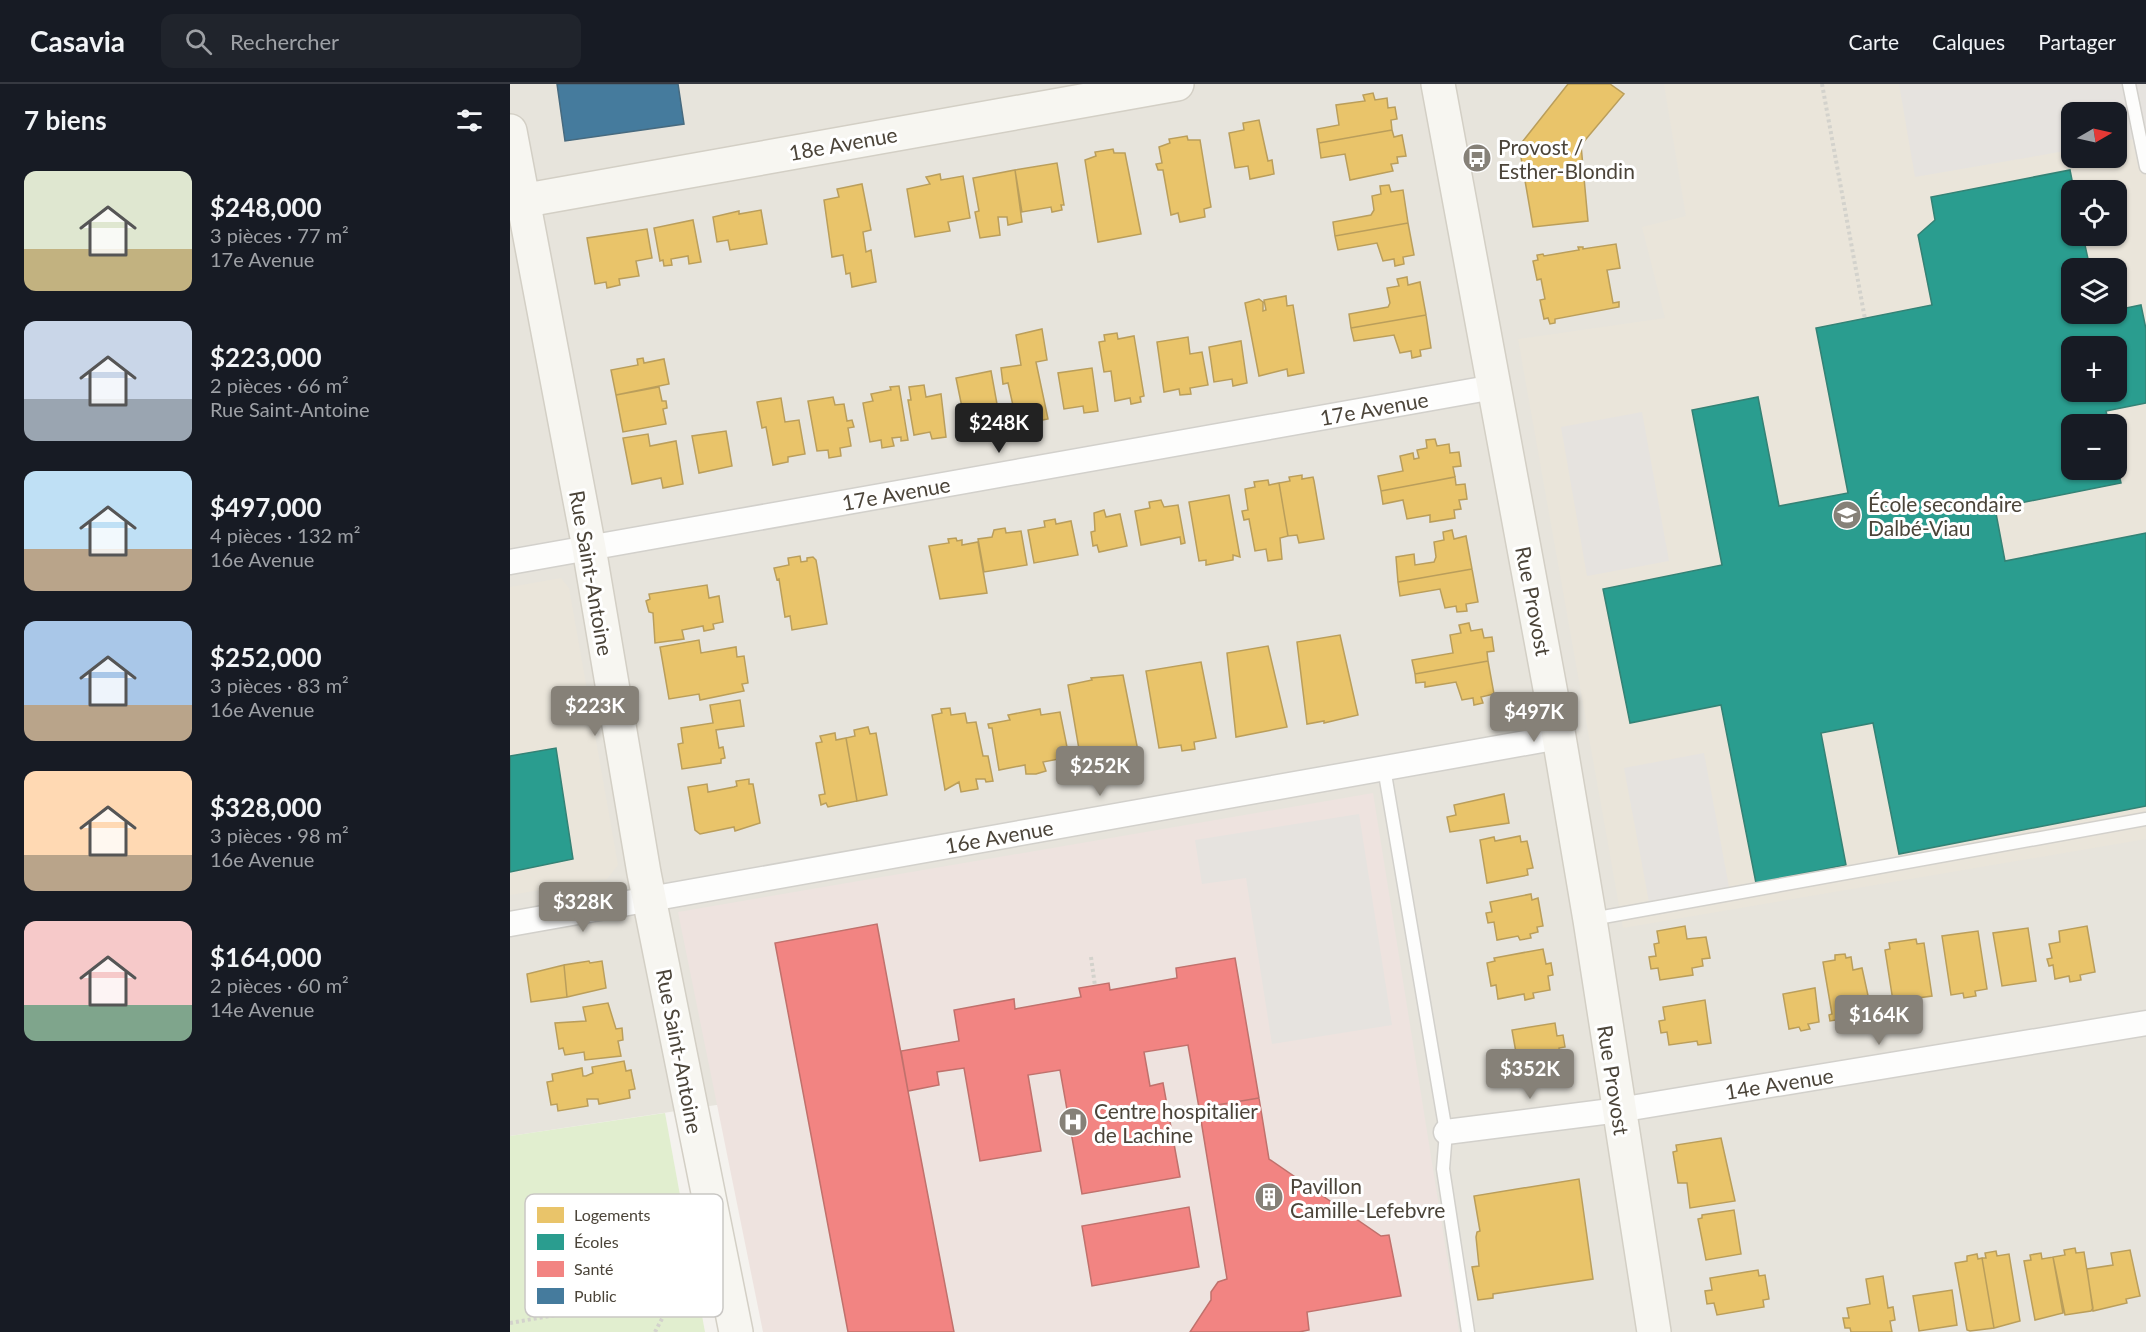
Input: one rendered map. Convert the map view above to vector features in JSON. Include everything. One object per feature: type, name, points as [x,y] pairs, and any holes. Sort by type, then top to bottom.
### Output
[{"type":"street","name":"18e Avenue","points":[[516,202],[1177,84]]},
{"type":"street","name":"Rue Provost","points":[[1438,84],[1559,737],[1654,1332]]},
{"type":"street","name":"Rue Saint-Antoine","points":[[510,131],[516,202],[589,548],[650,901],[708,1194]]},
{"type":"street","name":"17e Avenue","points":[[510,562],[1494,387]]},
{"type":"street","name":"16e Avenue","points":[[510,924],[650,901],[1559,737]]},
{"type":"street","name":"14e Avenue","points":[[1446,1132],[1619,1110],[2146,1023]]},
{"type":"street","name":"Rue Saint-Antoine","points":[[723,1267],[736,1332]]},
{"type":"lane","points":[[2129,84],[2146,167]]},
{"type":"lane","points":[[1384,768],[1446,1132],[1443,1169],[1468,1332]]},
{"type":"lane","points":[[1590,920],[2146,819]]},
{"type":"path","points":[[1822,84],[1865,319]]},
{"type":"path","points":[[1091,957],[1095,986]]},
{"type":"path","points":[[510,1323],[544,1317]]},
{"type":"path","points":[[655,1332],[663,1317]]},
{"type":"shaded area","points":[[510,84],[2146,84],[2146,1332],[767,1332],[723,1104],[510,1136]]},
{"type":"shaded area","name":"École secondaire Dalbé-Viau","points":[[1664,84],[2146,84],[2146,839],[1623,928],[1518,339],[1665,318],[1642,227],[1686,216]]},
{"type":"shaded area","points":[[1899,84],[2146,84],[2146,137],[2127,140],[2127,102],[2061,102],[2061,152],[1915,177]]},
{"type":"shaded area","points":[[1642,412],[1669,561],[1587,576],[1561,427]]},
{"type":"shaded area","points":[[561,578],[569,588],[618,865],[607,879],[510,895],[510,587]]},
{"type":"shaded area","points":[[1704,753],[1729,887],[1649,902],[1624,768]]},
{"type":"shaded area","name":"Centre hospitalier de Lachine","points":[[1373,793],[1459,1332],[763,1332],[678,912]]},
{"type":"shaded area","points":[[1359,814],[1392,1025],[1272,1044],[1246,878],[1202,884],[1195,840]]},
{"type":"green space","points":[[665,1113],[680,1194],[525,1194],[525,1317],[702,1317],[705,1332],[510,1332],[510,1136]]},
{"type":"building: Logements","points":[[1568,84],[1610,84],[1624,94],[1581,145],[1588,221],[1533,227],[1519,146]]},
{"type":"building: Logements","points":[[1373,93],[1375,100],[1387,98],[1388,108],[1395,107],[1397,119],[1391,120],[1392,130],[1319,143],[1317,129],[1339,125],[1336,105],[1365,101],[1363,95]]},
{"type":"building: Logements","points":[[1259,120],[1268,161],[1272,160],[1274,174],[1250,179],[1248,166],[1235,168],[1229,133],[1244,130],[1243,123]]},
{"type":"building: Logements","points":[[1392,130],[1394,137],[1402,135],[1406,156],[1397,157],[1398,163],[1391,164],[1393,171],[1350,180],[1345,154],[1321,158],[1319,143]]},
{"type":"building: Logements","points":[[1187,136],[1188,140],[1200,140],[1211,207],[1204,209],[1205,217],[1180,222],[1178,213],[1171,215],[1163,170],[1158,170],[1156,164],[1162,163],[1159,147],[1170,143],[1169,139]]},
{"type":"building: Logements","points":[[1113,149],[1114,153],[1125,153],[1141,234],[1098,242],[1085,160],[1096,156],[1095,152]]},
{"type":"building: Logements","points":[[1057,163],[1064,205],[1061,205],[1062,210],[1052,212],[1051,207],[1022,212],[1015,170]]},
{"type":"building: Logements","points":[[1015,170],[1022,222],[1008,225],[1007,217],[998,217],[1000,235],[980,238],[975,212],[979,211],[973,178]]},
{"type":"building: Logements","points":[[940,174],[941,180],[963,176],[970,218],[948,222],[950,231],[915,237],[907,189],[930,184],[926,177]]},
{"type":"building: Logements","points":[[862,184],[871,230],[863,232],[866,252],[871,250],[876,282],[852,287],[850,273],[846,274],[843,255],[832,257],[824,200],[839,197],[837,189]]},
{"type":"building: Logements","points":[[1389,185],[1391,192],[1403,190],[1408,223],[1335,236],[1333,222],[1371,215],[1374,210],[1372,196],[1381,194],[1380,186]]},
{"type":"building: Logements","points":[[761,210],[767,244],[730,250],[728,240],[717,242],[713,217],[739,211],[739,214]]},
{"type":"building: Logements","points":[[693,220],[701,262],[689,264],[688,256],[671,259],[672,265],[664,266],[663,260],[660,261],[654,228]]},
{"type":"building: Logements","points":[[1408,223],[1414,255],[1403,257],[1404,264],[1395,266],[1394,259],[1383,261],[1377,243],[1338,250],[1335,236]]},
{"type":"building: Logements","points":[[647,229],[652,258],[636,261],[639,276],[619,279],[620,285],[607,288],[606,282],[595,284],[587,238]]},
{"type":"building: Logements","points":[[1616,244],[1620,268],[1607,270],[1613,303],[1619,302],[1619,307],[1555,319],[1555,323],[1550,324],[1548,318],[1544,319],[1540,300],[1545,299],[1541,279],[1537,280],[1533,261],[1538,260],[1537,255],[1543,254],[1544,256],[1579,250],[1578,247],[1583,247],[1583,249]]},
{"type":"building: Logements","points":[[1407,277],[1408,285],[1420,282],[1426,315],[1351,328],[1349,314],[1388,307],[1390,303],[1387,288],[1399,286],[1397,279]]},
{"type":"building: Logements","points":[[1286,296],[1287,306],[1293,305],[1304,373],[1288,376],[1287,369],[1259,376],[1245,303],[1259,299],[1263,302],[1263,311],[1266,310],[1264,300]]},
{"type":"building: Logements","points":[[1426,315],[1431,348],[1420,350],[1421,356],[1412,358],[1411,351],[1400,353],[1394,335],[1354,341],[1351,328]]},
{"type":"building: Logements","points":[[1042,329],[1047,360],[1036,362],[1048,419],[1032,422],[1031,416],[1016,419],[1008,383],[1003,384],[1001,368],[1021,365],[1016,335]]},
{"type":"building: Logements","points":[[1117,333],[1118,339],[1134,336],[1144,396],[1140,397],[1141,402],[1131,404],[1130,398],[1115,401],[1111,371],[1104,372],[1099,342],[1105,341],[1104,335]]},
{"type":"building: Logements","points":[[1188,337],[1190,354],[1202,352],[1208,385],[1190,388],[1191,394],[1180,395],[1179,389],[1164,392],[1157,342]]},
{"type":"building: Logements","points":[[1241,341],[1247,383],[1233,386],[1232,379],[1214,382],[1209,347]]},
{"type":"building: Logements","points":[[643,358],[644,363],[664,359],[669,384],[616,395],[611,370],[638,365],[637,359]]},
{"type":"building: Logements","points":[[1092,368],[1098,411],[1084,413],[1083,406],[1064,409],[1058,373]]},
{"type":"building: Logements","points":[[991,371],[1001,426],[988,429],[987,423],[966,427],[956,378]]},
{"type":"building: Logements","points":[[924,385],[926,397],[941,394],[946,437],[932,439],[930,432],[914,435],[908,400],[911,400],[909,387]]},
{"type":"building: Logements","points":[[899,386],[908,440],[901,441],[901,437],[892,438],[894,446],[882,448],[881,440],[870,442],[863,403],[873,401],[871,394]]},
{"type":"building: Logements","points":[[659,387],[662,401],[666,401],[667,408],[663,409],[666,424],[623,432],[616,395]]},
{"type":"building: Logements","points":[[833,397],[835,405],[844,404],[847,421],[852,420],[854,427],[848,428],[851,446],[840,448],[841,456],[829,458],[828,450],[817,451],[808,401]]},
{"type":"building: Logements","points":[[781,398],[785,422],[799,420],[805,454],[788,457],[788,462],[773,465],[766,427],[762,428],[757,402]]},
{"type":"building: Logements","points":[[726,431],[732,466],[699,473],[692,436]]},
{"type":"building: Logements","points":[[648,434],[650,446],[676,441],[683,484],[663,488],[661,478],[632,484],[623,438]]},
{"type":"building: Logements","points":[[1435,439],[1437,446],[1449,444],[1450,453],[1459,452],[1461,466],[1453,467],[1455,477],[1381,491],[1378,476],[1403,471],[1400,456],[1413,453],[1414,459],[1419,458],[1417,450],[1427,448],[1426,440]]},
{"type":"building: Logements","points":[[1302,475],[1302,479],[1313,477],[1324,539],[1299,543],[1297,535],[1288,536],[1279,483],[1290,481],[1289,477]]},
{"type":"building: Logements","points":[[1455,477],[1456,485],[1465,484],[1467,499],[1459,500],[1461,509],[1454,510],[1455,518],[1430,522],[1430,515],[1407,519],[1403,500],[1383,504],[1381,491]]},
{"type":"building: Logements","points":[[1268,480],[1269,485],[1279,483],[1288,536],[1280,538],[1282,559],[1268,561],[1266,549],[1255,551],[1249,519],[1244,520],[1242,511],[1248,510],[1245,489],[1255,487],[1254,482]]},
{"type":"building: Logements","points":[[1229,495],[1240,557],[1233,555],[1233,560],[1206,565],[1206,560],[1199,561],[1189,502]]},
{"type":"building: Logements","points":[[1161,500],[1164,507],[1178,505],[1185,543],[1181,544],[1180,537],[1141,545],[1135,511],[1150,508],[1149,502]]},
{"type":"building: Logements","points":[[1104,510],[1106,517],[1120,514],[1127,546],[1099,552],[1097,545],[1093,546],[1091,532],[1095,531],[1094,513]]},
{"type":"building: Logements","points":[[1055,519],[1056,524],[1071,521],[1078,555],[1034,563],[1028,530],[1045,527],[1044,521]]},
{"type":"building: Logements","points":[[1005,528],[1006,533],[1021,531],[1027,565],[984,572],[978,539],[992,537],[994,530]]},
{"type":"building: Logements","points":[[1452,530],[1454,539],[1466,536],[1472,569],[1398,582],[1396,557],[1414,554],[1415,565],[1434,562],[1436,557],[1434,542],[1444,540],[1443,532]]},
{"type":"building: Logements","points":[[956,538],[957,541],[962,540],[962,545],[978,542],[987,593],[940,599],[929,546],[949,543],[948,539]]},
{"type":"building: Logements","points":[[800,556],[801,562],[813,557],[816,560],[827,624],[792,630],[790,616],[785,617],[779,579],[777,580],[774,568],[789,565],[788,558]]},
{"type":"building: Logements","points":[[1472,569],[1478,602],[1466,604],[1467,611],[1457,612],[1456,606],[1445,608],[1440,589],[1400,596],[1398,582]]},
{"type":"building: Logements","points":[[707,585],[709,598],[719,596],[723,622],[713,624],[714,629],[704,631],[703,626],[682,630],[684,639],[655,643],[653,613],[649,612],[646,601],[650,599],[649,594]]},
{"type":"building: Logements","points":[[1469,623],[1471,631],[1482,629],[1484,638],[1492,637],[1494,651],[1487,652],[1488,661],[1415,674],[1412,660],[1453,653],[1450,635],[1461,633],[1459,625]]},
{"type":"building: Logements","points":[[1340,635],[1358,715],[1324,723],[1324,721],[1307,724],[1297,642]]},
{"type":"building: Logements","points":[[699,640],[701,653],[736,647],[737,657],[744,656],[748,683],[742,684],[744,691],[700,700],[699,694],[669,699],[660,647]]},
{"type":"building: Logements","points":[[1268,646],[1287,727],[1236,737],[1227,653]]},
{"type":"building: Logements","points":[[1488,661],[1494,694],[1481,697],[1483,703],[1474,705],[1473,698],[1462,700],[1456,682],[1425,687],[1425,682],[1416,683],[1415,674]]},
{"type":"building: Logements","points":[[1201,662],[1216,738],[1194,742],[1195,749],[1182,751],[1181,745],[1159,748],[1146,671]]},
{"type":"building: Logements","points":[[1123,675],[1138,751],[1117,755],[1118,761],[1104,764],[1103,758],[1081,761],[1068,685],[1092,680],[1091,678]]},
{"type":"building: Logements","points":[[740,700],[744,726],[716,730],[719,748],[723,747],[725,758],[721,759],[721,763],[682,769],[678,744],[683,743],[681,728],[713,723],[710,705]]},
{"type":"building: Logements","points":[[950,708],[951,715],[965,713],[967,723],[976,722],[983,756],[988,756],[993,781],[986,782],[985,779],[976,779],[978,789],[961,792],[959,782],[945,790],[932,715],[942,713],[941,709]]},
{"type":"building: Logements","points":[[1040,709],[1041,715],[1060,712],[1069,757],[1043,762],[1046,771],[1036,774],[1026,774],[1025,765],[999,770],[992,728],[989,728],[988,724],[1010,720],[1008,715]]},
{"type":"building: Logements","points":[[868,727],[870,734],[876,733],[887,795],[857,801],[846,738],[855,736],[854,730]]},
{"type":"building: Logements","points":[[835,733],[836,740],[846,738],[857,801],[828,807],[826,803],[821,805],[819,795],[825,794],[816,743],[822,742],[820,736]]},
{"type":"building: Logements","points":[[749,779],[749,784],[753,784],[760,823],[735,831],[734,827],[700,834],[695,830],[688,787],[707,784],[708,792],[734,787],[737,786],[736,781]]},
{"type":"building: Logements","points":[[1504,794],[1509,823],[1450,832],[1447,817],[1456,815],[1454,805]]},
{"type":"building: Logements","points":[[1520,836],[1521,842],[1527,841],[1533,868],[1527,869],[1528,875],[1487,883],[1480,840],[1494,837],[1495,841]]},
{"type":"building: Logements","points":[[1531,894],[1532,900],[1538,898],[1543,926],[1537,927],[1538,932],[1530,934],[1531,938],[1520,940],[1518,936],[1497,940],[1494,922],[1488,923],[1486,913],[1492,912],[1490,902]]},
{"type":"building: Logements","points":[[1685,926],[1687,939],[1706,937],[1710,958],[1702,959],[1703,966],[1692,968],[1693,975],[1660,980],[1658,968],[1651,969],[1649,957],[1656,956],[1654,944],[1659,943],[1657,931]]},
{"type":"building: Logements","points":[[2087,926],[2095,972],[2080,975],[2081,980],[2070,982],[2069,976],[2055,979],[2053,965],[2049,966],[2047,959],[2052,958],[2049,944],[2060,942],[2059,931]]},
{"type":"building: Logements","points":[[2028,928],[2036,981],[2002,986],[1993,933]]},
{"type":"building: Logements","points":[[1978,931],[1987,989],[1975,991],[1976,996],[1964,998],[1963,993],[1951,995],[1942,936]]},
{"type":"building: Logements","points":[[1916,939],[1917,944],[1924,943],[1932,996],[1918,998],[1919,1006],[1909,1008],[1908,999],[1893,1001],[1885,950],[1890,949],[1889,943]]},
{"type":"building: Logements","points":[[1543,949],[1546,964],[1551,963],[1553,975],[1548,976],[1550,990],[1533,993],[1534,998],[1525,1000],[1524,994],[1498,999],[1496,985],[1491,986],[1487,963],[1495,961],[1494,958]]},
{"type":"building: Logements","points":[[1845,954],[1846,958],[1851,957],[1853,970],[1862,968],[1872,1014],[1830,1021],[1829,1015],[1832,1014],[1823,962],[1835,960],[1835,955]]},
{"type":"building: Logements","points":[[589,961],[590,963],[602,961],[606,988],[567,997],[564,965]]},
{"type":"building: Logements","points":[[564,965],[567,997],[531,1002],[527,974]]},
{"type":"building: Logements","points":[[1815,988],[1819,1022],[1808,1024],[1810,1029],[1801,1031],[1799,1027],[1789,1029],[1783,994]]},
{"type":"building: Logements","points":[[1705,1000],[1711,1043],[1698,1045],[1697,1041],[1669,1045],[1667,1032],[1661,1033],[1659,1021],[1665,1020],[1663,1007]]},
{"type":"building: Logements","points":[[608,1003],[616,1029],[622,1028],[623,1040],[618,1041],[621,1056],[585,1060],[584,1052],[565,1055],[563,1048],[559,1049],[555,1023],[586,1021],[583,1007]]},
{"type":"building: Logements","points":[[1555,1023],[1557,1036],[1563,1035],[1565,1047],[1559,1048],[1561,1061],[1537,1065],[1539,1078],[1521,1081],[1512,1030]]},
{"type":"building: Logements","points":[[624,1061],[626,1071],[631,1070],[635,1089],[629,1090],[630,1098],[599,1104],[598,1099],[587,1099],[588,1106],[558,1111],[557,1104],[551,1105],[547,1082],[553,1081],[552,1074],[582,1068],[583,1076],[586,1076],[593,1073],[592,1067]]},
{"type":"building: Logements","points":[[1721,1138],[1735,1201],[1690,1208],[1687,1183],[1678,1183],[1673,1152],[1677,1151],[1676,1145]]},
{"type":"building: Logements","points":[[1579,1179],[1593,1279],[1493,1294],[1493,1298],[1478,1300],[1472,1267],[1479,1266],[1476,1237],[1477,1232],[1480,1231],[1474,1196]]},
{"type":"building: Logements","points":[[1734,1210],[1741,1254],[1706,1260],[1698,1219],[1702,1218],[1702,1215]]},
{"type":"building: Logements","points":[[2075,1248],[2076,1253],[2084,1252],[2093,1308],[2091,1311],[2065,1315],[2053,1257],[2065,1255],[2064,1250]]},
{"type":"building: Logements","points":[[2130,1250],[2140,1296],[2126,1299],[2127,1303],[2093,1311],[2087,1269],[2113,1265],[2111,1253]]},
{"type":"building: Logements","points":[[1996,1251],[1997,1256],[2009,1254],[2020,1321],[1994,1328],[1982,1258],[1986,1258],[1985,1253]]},
{"type":"building: Logements","points":[[2041,1253],[2042,1259],[2053,1257],[2063,1313],[2035,1320],[2024,1261],[2031,1260],[2030,1255]]},
{"type":"building: Logements","points":[[1977,1254],[1978,1259],[1982,1258],[1994,1328],[1970,1331],[1967,1330],[1955,1263],[1967,1261],[1967,1256]]},
{"type":"building: Logements","points":[[1758,1270],[1759,1276],[1765,1275],[1769,1299],[1763,1300],[1764,1307],[1717,1315],[1714,1303],[1707,1304],[1705,1291],[1712,1290],[1710,1278]]},
{"type":"building: Logements","points":[[1883,1276],[1888,1308],[1893,1307],[1895,1320],[1890,1321],[1892,1332],[1851,1332],[1850,1328],[1845,1328],[1843,1318],[1849,1318],[1847,1308],[1870,1304],[1866,1279]]},
{"type":"building: Logements","points":[[1952,1290],[1957,1325],[1919,1331],[1913,1296]]},
{"type":"building: Écoles","name":"École secondaire Dalbé-Viau","points":[[2070,170],[2072,180],[2061,180],[2061,246],[2085,246],[2088,258],[2061,258],[2061,324],[2127,324],[2127,308],[2141,305],[2146,329],[2146,403],[2106,411],[2107,414],[2061,414],[2061,480],[2120,480],[2121,483],[1995,508],[2005,561],[2146,533],[2146,806],[1899,854],[1873,723],[1821,733],[1846,865],[1756,883],[1721,705],[1630,723],[1603,589],[1722,565],[1692,410],[1758,397],[1779,506],[1848,493],[1816,328],[1932,305],[1918,235],[1935,220],[1931,197]]},
{"type":"building: Écoles","points":[[556,748],[573,859],[510,872],[510,756]]},
{"type":"building: Santé","points":[[877,924],[954,1332],[848,1332],[775,943]]},
{"type":"building: Santé","points":[[1235,958],[1259,1098],[1199,1108],[1188,1045],[1144,1052],[1150,1086],[1163,1083],[1180,1177],[1082,1194],[1060,1070],[1028,1075],[1041,1151],[980,1161],[964,1068],[937,1072],[939,1085],[908,1091],[901,1051],[959,1041],[954,1010],[1014,999],[1015,1009],[1081,997],[1079,988],[1109,983],[1110,990],[1177,978],[1176,968]]},
{"type":"building: Santé","name":"Pavillon Camille-Lefebvre","points":[[1259,1098],[1269,1159],[1381,1236],[1389,1235],[1401,1296],[1307,1312],[1309,1330],[1299,1332],[1190,1332],[1211,1300],[1211,1292],[1218,1282],[1227,1279],[1199,1108]]},
{"type":"building: Santé","points":[[1189,1207],[1199,1267],[1092,1286],[1082,1226]]},
{"type":"building: Public","points":[[557,84],[678,84],[684,124],[565,141]]},
{"type":"place","name":"Provost / Esther-Blondin","points":[[1477,158]]},
{"type":"place","name":"École secondaire Dalbé-Viau","points":[[1847,515]]},
{"type":"place","name":"Centre hospitalier de Lachine","points":[[1073,1122]]},
{"type":"place","name":"Pavillon Camille-Lefebvre","points":[[1269,1197]]}]
